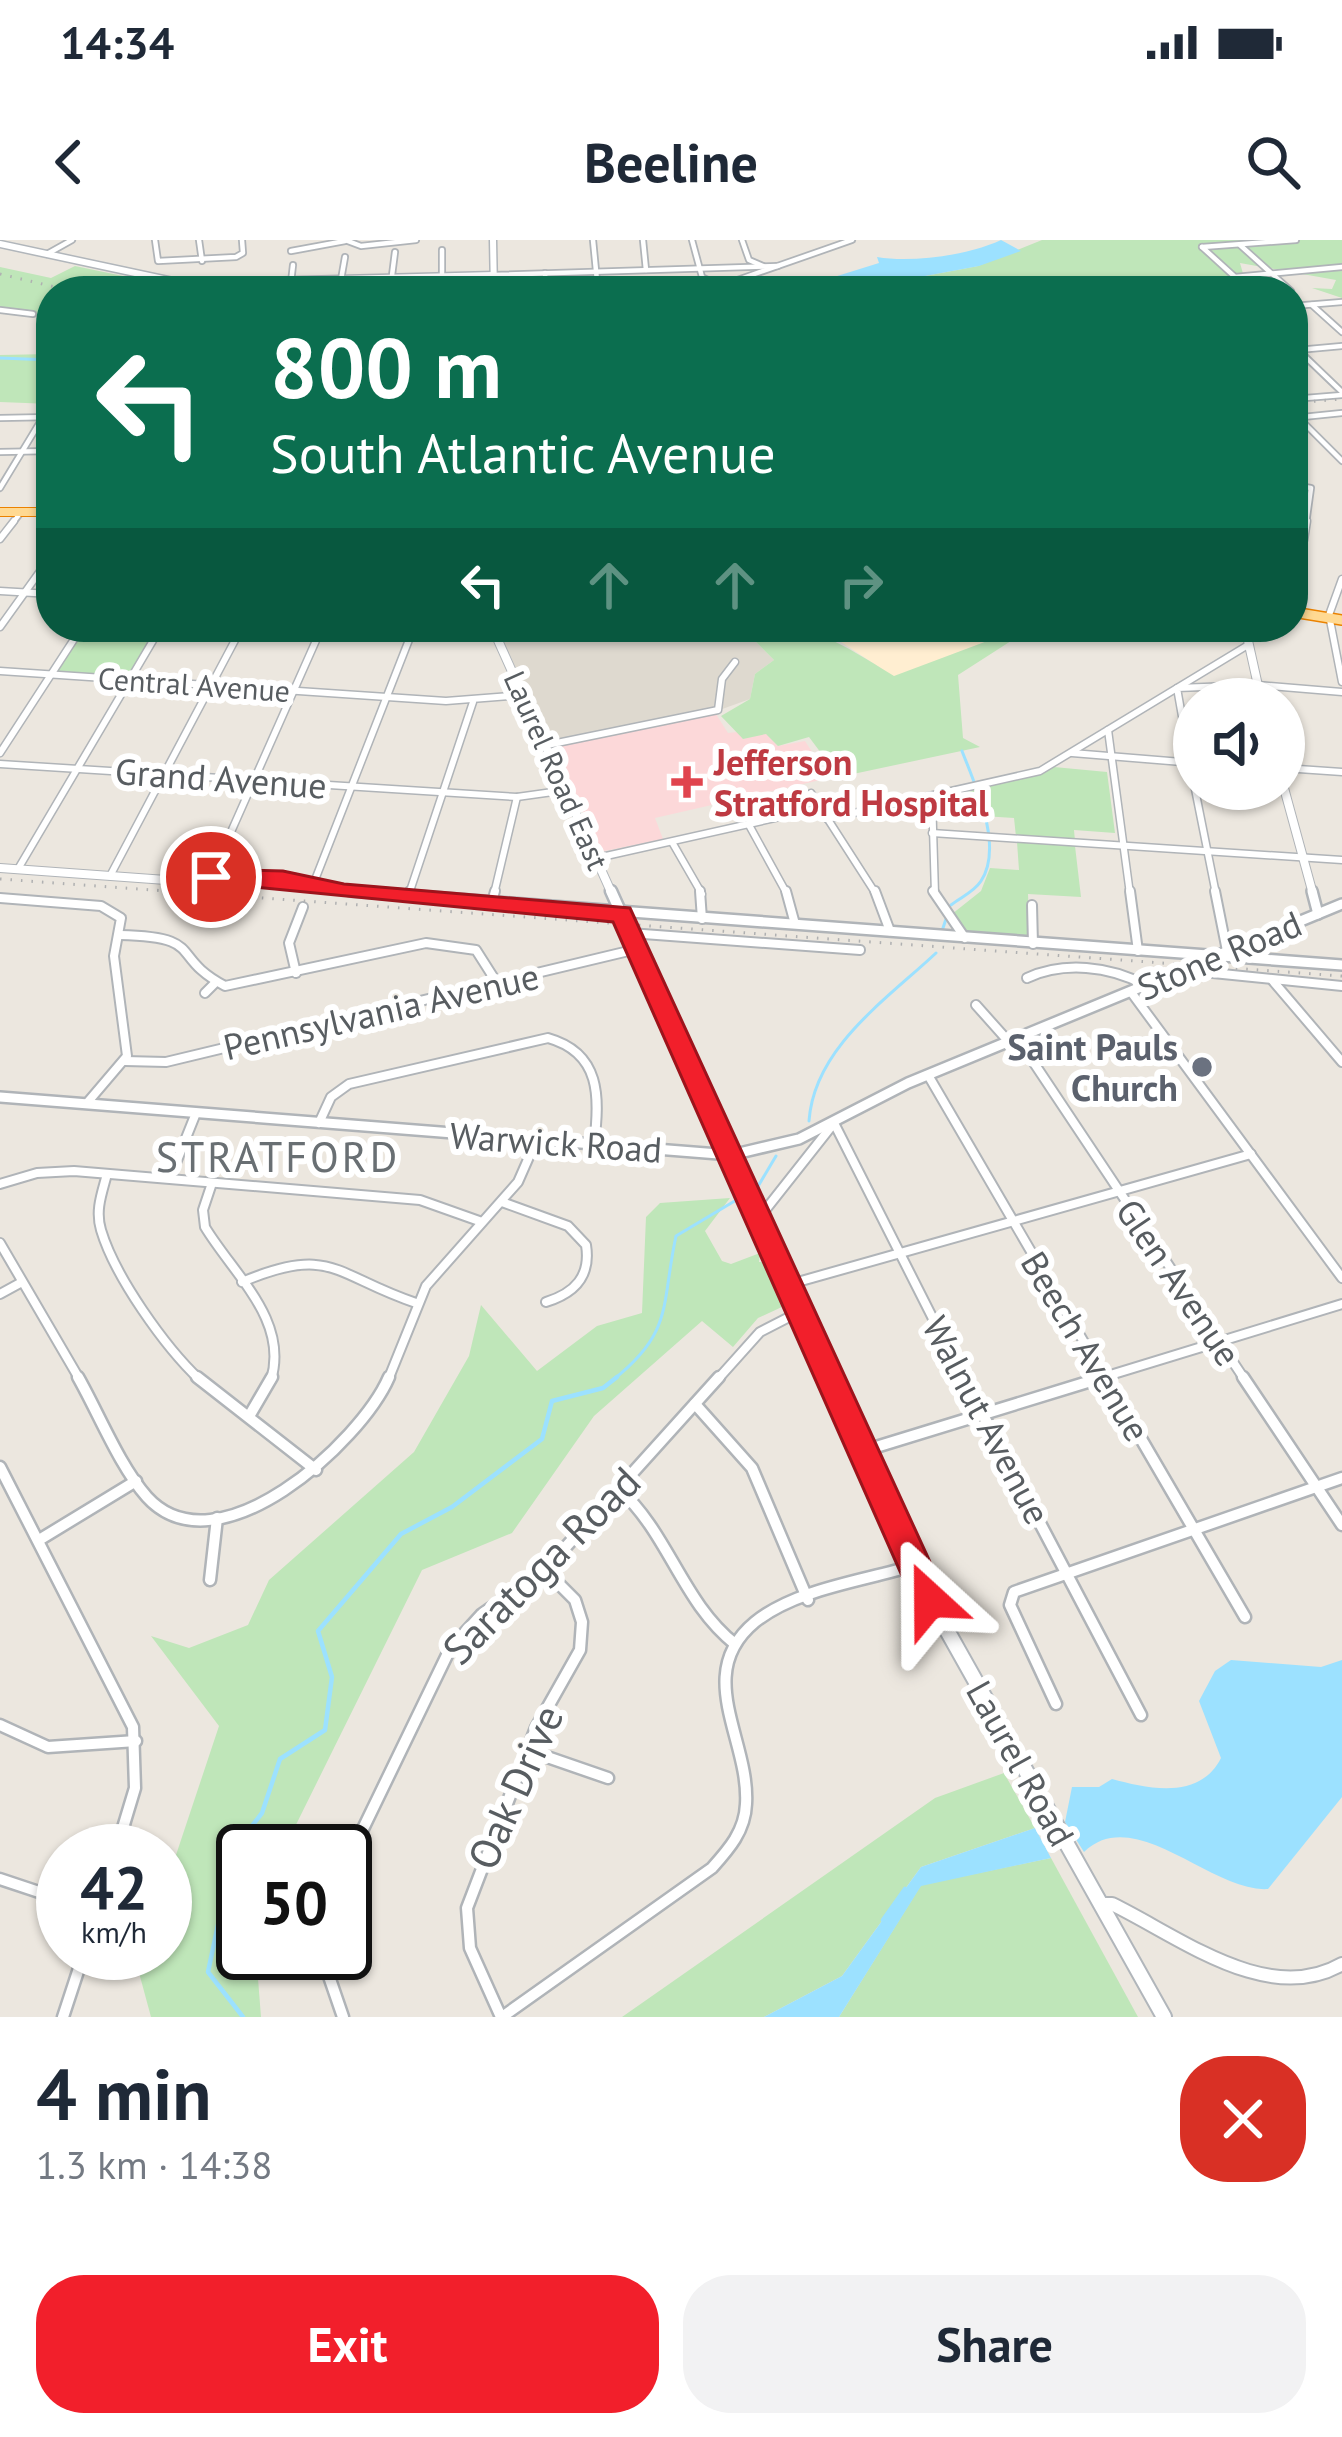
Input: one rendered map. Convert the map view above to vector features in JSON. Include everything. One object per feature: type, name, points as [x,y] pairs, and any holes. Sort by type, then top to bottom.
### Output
[{"type":"highway","points":[[0,512],[36,511]]},
{"type":"main road","points":[[481,276],[494,275],[493,240]]},
{"type":"main road","points":[[0,244],[140,276]]},
{"type":"main road","name":"Laurel Road East","points":[[499,642],[622,914]]},
{"type":"main road","name":"Laurel Road","points":[[622,914],[914,1565],[1164,2017]]},
{"type":"street","points":[[46,255],[71,240]]},
{"type":"street","points":[[154,240],[159,262],[239,256],[242,240]]},
{"type":"street","points":[[199,240],[202,261]]},
{"type":"street","points":[[291,251],[345,241],[416,240]]},
{"type":"street","points":[[593,240],[596,276]]},
{"type":"street","points":[[643,240],[646,270]]},
{"type":"street","points":[[692,240],[701,276]]},
{"type":"street","points":[[742,240],[749,260],[763,266]]},
{"type":"street","points":[[749,276],[852,240]]},
{"type":"street","points":[[1234,276],[1202,248],[1295,240]]},
{"type":"street","points":[[1240,245],[1275,276]]},
{"type":"street","points":[[442,250],[442,276]]},
{"type":"street","points":[[392,276],[395,252]]},
{"type":"street","points":[[341,276],[345,257]]},
{"type":"street","points":[[292,276],[293,265]]},
{"type":"street","points":[[494,275],[778,266]]},
{"type":"street","points":[[1244,276],[1342,267]]},
{"type":"street","points":[[1309,304],[1342,302]]},
{"type":"street","points":[[1309,304],[1342,332]]},
{"type":"street","points":[[0,310],[33,314]]},
{"type":"street","points":[[1308,347],[1342,346]]},
{"type":"street","points":[[1308,360],[1342,393]]},
{"type":"street","points":[[1308,397],[1342,393]]},
{"type":"street","points":[[1308,417],[1342,413]]},
{"type":"street","points":[[0,418],[36,417]]},
{"type":"street","points":[[1308,429],[1342,461]]},
{"type":"street","points":[[0,488],[36,432]]},
{"type":"street","points":[[0,452],[36,452]]},
{"type":"street","points":[[0,539],[21,512]]},
{"type":"street","points":[[0,627],[36,577]]},
{"type":"street","points":[[1342,579],[1334,590],[1342,682]]},
{"type":"street","points":[[0,591],[36,592]]},
{"type":"street","points":[[0,753],[72,642]]},
{"type":"street","points":[[18,869],[152,642]]},
{"type":"street","points":[[110,876],[234,642]]},
{"type":"street","points":[[211,877],[315,642]]},
{"type":"street","points":[[313,885],[408,642]]},
{"type":"street","points":[[1248,642],[1256,678]]},
{"type":"street","points":[[1194,678],[1248,645]]},
{"type":"street","points":[[547,745],[718,710],[722,679],[735,662]]},
{"type":"street","name":"Central Avenue","points":[[0,671],[473,702],[524,695]]},
{"type":"street","points":[[1305,689],[1342,692]]},
{"type":"street","points":[[827,820],[1036,773],[1173,690]]},
{"type":"street","points":[[408,897],[473,702]]},
{"type":"street","points":[[1108,730],[1138,951]]},
{"type":"street","points":[[1070,753],[1173,762]]},
{"type":"street","name":"Grand Avenue","points":[[0,764],[442,794],[517,797],[567,790]]},
{"type":"street","points":[[1305,769],[1342,772]]},
{"type":"street","points":[[811,793],[885,908],[891,933]]},
{"type":"street","points":[[932,796],[933,891],[965,938]]},
{"type":"street","points":[[491,904],[517,797]]},
{"type":"street","points":[[597,858],[820,808]]},
{"type":"street","points":[[1198,810],[1227,952]]},
{"type":"street","points":[[1290,810],[1318,914]]},
{"type":"street","points":[[749,825],[785,887],[795,926]]},
{"type":"street","points":[[932,833],[1342,860]]},
{"type":"street","points":[[672,842],[704,897],[702,919]]},
{"type":"street","points":[[0,868],[211,877],[491,904],[1342,965]]},
{"type":"street","points":[[0,898],[94,905],[118,915],[120,934],[114,956],[125,1061],[98,1084],[87,1103]]},
{"type":"street","points":[[1031,904],[1034,944]]},
{"type":"street","name":"Stone Road","points":[[753,1152],[834,1124],[928,1075],[1342,904]]},
{"type":"street","points":[[296,974],[289,943],[303,907]]},
{"type":"street","points":[[630,933],[860,950]]},
{"type":"street","points":[[120,934],[187,943],[204,976],[214,983],[237,986],[431,943],[463,945],[484,956],[496,983]]},
{"type":"street","points":[[373,939],[378,955]]},
{"type":"street","name":"Pennsylvania Avenue","points":[[125,1061],[161,1063],[637,950]]},
{"type":"street","points":[[1185,954],[1196,965]]},
{"type":"street","points":[[1027,978],[1049,968],[1116,973],[1146,986]]},
{"type":"street","points":[[1183,970],[1342,986]]},
{"type":"street","points":[[1272,980],[1342,1062]]},
{"type":"street","points":[[205,992],[214,983]]},
{"type":"street","points":[[1131,992],[1342,1278]]},
{"type":"street","name":"Glen Avenue","points":[[976,1005],[1013,1040],[1342,1525]]},
{"type":"street","points":[[320,1123],[331,1096],[350,1084],[527,1039],[554,1038],[585,1054],[598,1083],[594,1146]]},
{"type":"street","name":"Beech Avenue","points":[[928,1075],[1246,1617]]},
{"type":"street","name":"Warwick Road","points":[[0,1096],[594,1146],[731,1155],[753,1152]]},
{"type":"street","points":[[169,1179],[196,1113]]},
{"type":"street","name":"Stone Road","points":[[758,1220],[834,1124]]},
{"type":"street","name":"Walnut Avenue","points":[[834,1124],[1141,1715]]},
{"type":"street","points":[[0,1243],[136,1481],[169,1514],[217,1518],[267,1498],[316,1470],[376,1403],[416,1303],[526,1174],[536,1141]]},
{"type":"street","points":[[787,1285],[1251,1154]]},
{"type":"street","points":[[0,1184],[54,1171],[107,1174],[428,1201],[482,1222]]},
{"type":"street","points":[[107,1174],[97,1212],[108,1245],[185,1365],[290,1441],[316,1470]]},
{"type":"street","points":[[212,1183],[203,1210],[206,1227],[275,1331],[281,1352],[277,1377],[251,1413]]},
{"type":"street","points":[[502,1202],[571,1228],[594,1261],[573,1290],[546,1302]]},
{"type":"street","points":[[242,1282],[288,1264],[320,1261],[344,1267],[383,1293],[416,1303]]},
{"type":"street","points":[[0,1294],[22,1282]]},
{"type":"street","points":[[863,1451],[1342,1304]]},
{"type":"street","name":"Saratoga Road","points":[[365,1824],[449,1649],[481,1615],[545,1570],[760,1332],[799,1312]]},
{"type":"street","points":[[695,1404],[722,1425],[750,1460],[808,1600]]},
{"type":"street","points":[[0,1467],[126,1708],[136,1741],[135,1788],[124,1824]]},
{"type":"street","points":[[1056,1704],[1010,1605],[1013,1594],[1342,1478]]},
{"type":"street","points":[[39,1540],[136,1481]]},
{"type":"street","points":[[619,1489],[665,1538],[694,1608],[735,1644]]},
{"type":"street","points":[[210,1580],[217,1518]]},
{"type":"street","points":[[502,2017],[712,1868],[735,1844],[750,1795],[723,1699],[735,1644],[758,1620],[914,1565]]},
{"type":"street","name":"Oak Drive","points":[[502,2017],[472,1957],[467,1908],[527,1750],[582,1642],[575,1600],[545,1570]]},
{"type":"street","points":[[0,1725],[38,1748],[66,1751],[136,1741]]},
{"type":"street","points":[[527,1750],[608,1778]]},
{"type":"street","points":[[0,1879],[36,1891]]},
{"type":"street","points":[[1100,1904],[1112,1904],[1264,1978],[1287,1983],[1314,1978],[1342,1964]]},
{"type":"street","points":[[63,2017],[75,1980]]},
{"type":"street","points":[[330,1980],[343,2017]]},
{"type":"shaded area","points":[[499,642],[756,642],[774,660],[755,674],[750,699],[714,712],[547,745]]},
{"type":"shaded area","points":[[841,642],[985,642],[894,677]]},
{"type":"shaded area","name":"Jefferson Stratford Hospital","points":[[716,714],[728,733],[738,732],[743,739],[766,733],[778,746],[805,741],[829,778],[655,818],[663,839],[600,852],[556,747]]},
{"type":"green space","points":[[1042,240],[1342,240],[1342,298],[1312,288],[1332,289],[1336,280],[1240,263],[1244,276],[925,276],[978,266]]},
{"type":"green space","points":[[75,266],[123,276],[55,276]]},
{"type":"green space","points":[[0,267],[42,276],[36,276],[36,314],[0,311]]},
{"type":"green space","points":[[36,354],[36,403],[0,402],[0,355]]},
{"type":"green space","points":[[72,642],[152,642],[131,679],[51,674]]},
{"type":"green space","points":[[756,642],[835,642],[894,676],[985,642],[1010,642],[958,675],[963,738],[980,747],[839,777],[809,737],[778,746],[766,734],[743,739],[721,716],[750,699],[755,674],[774,660]]},
{"type":"green space","points":[[1054,767],[1107,772],[1115,833],[1074,830],[1075,841],[1016,837],[1014,818],[936,813],[936,798]]},
{"type":"green space","points":[[1017,842],[1075,846],[1081,897],[1028,894],[1030,940],[968,935],[952,914],[981,891],[990,868],[1019,870]]},
{"type":"green space","points":[[730,1198],[705,1231],[722,1261],[731,1264],[760,1253],[759,1262],[767,1262],[784,1306],[758,1318],[733,1347],[702,1321],[594,1416],[512,1533],[422,1570],[296,1824],[216,1824],[216,1980],[258,1980],[261,2017],[151,2017],[141,1980],[192,1980],[192,1824],[186,1824],[219,1726],[151,1636],[189,1648],[248,1625],[269,1580],[414,1452],[469,1356],[481,1305],[537,1371],[597,1326],[642,1313],[646,1217],[660,1203]]},
{"type":"green space","points":[[1004,1773],[1035,1828],[921,1867],[842,1976],[764,2017],[622,2017],[935,1798]]},
{"type":"green space","points":[[1051,1858],[1138,2017],[839,2017],[921,1885]]},
{"type":"water","points":[[1001,240],[1021,251],[979,266],[925,276],[837,276],[879,263],[877,257],[907,259],[973,250]]},
{"type":"water","points":[[1231,1660],[1321,1667],[1342,1660],[1342,1797],[1268,1889],[1246,1887],[1150,1843],[1126,1838],[1104,1840],[1084,1852],[1065,1822],[1072,1787],[1099,1787],[1112,1779],[1172,1788],[1187,1786],[1212,1771],[1221,1758],[1199,1701],[1215,1671]]},
{"type":"water","points":[[1035,1828],[1051,1858],[921,1886],[839,2017],[764,2017],[842,1976],[921,1867]]},
{"type":"waterway","points":[[0,358],[36,359]]},
{"type":"waterway","points":[[951,905],[981,881],[990,851],[980,798],[962,751]]},
{"type":"waterway","points":[[942,931],[946,919]]},
{"type":"waterway","points":[[809,1121],[814,1095],[838,1048],[936,953]]},
{"type":"waterway","points":[[757,1188],[776,1156]]},
{"type":"waterway","points":[[613,1380],[656,1332],[676,1236],[738,1199]]},
{"type":"waterway","points":[[243,2017],[208,1972],[226,1887],[224,1862],[262,1813],[280,1759],[325,1730],[332,1677],[318,1631],[401,1534],[452,1507],[542,1439],[552,1401],[603,1388],[617,1377]]},
{"type":"waterway","points":[[1038,1843],[1057,1836]]},
{"type":"waterway","points":[[883,1920],[905,1889]]},
{"type":"railway","points":[[0,274],[36,282]]},
{"type":"railway","points":[[1308,402],[1342,399]]},
{"type":"railway","points":[[0,879],[1342,976]]},
{"type":"place","name":"Jefferson Stratford Hospital","points":[[687,782]]},
{"type":"place","name":"Saint Pauls Church","points":[[1202,1067]]},
{"type":"district","name":"STRATFORD","points":[[278,1156]]},
{"type":"route","points":[[211,877],[283,879],[344,892],[622,914],[930,1600]]}]
